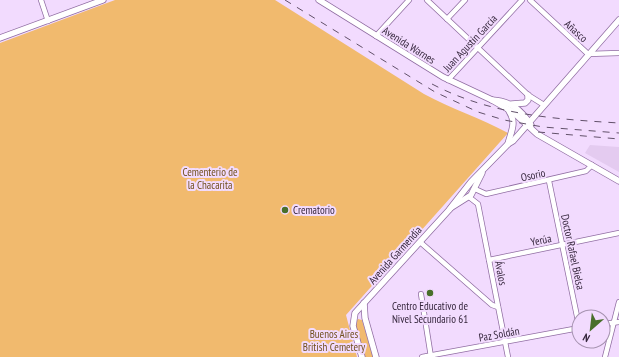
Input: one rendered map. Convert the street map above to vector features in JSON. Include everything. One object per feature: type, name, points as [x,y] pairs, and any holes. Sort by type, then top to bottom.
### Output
[{"type":"main road","points":[[0,38],[102,0]]},
{"type":"main road","name":"Avenida Warnes","points":[[319,0],[448,80],[492,100],[509,110],[528,124],[537,134],[619,181]]},
{"type":"main road","name":"Avenida Garmendia","points":[[362,357],[353,326],[356,313],[448,210],[465,188],[508,144],[513,142],[520,132],[619,20]]},
{"type":"main road","points":[[511,104],[525,104],[528,100],[528,95]]},
{"type":"main road","name":"Avenida Warnes","points":[[492,100],[502,100],[511,104],[521,112],[528,124]]},
{"type":"main road","points":[[508,144],[514,125],[513,118],[509,110]]},
{"type":"main road","points":[[520,132],[537,134]]},
{"type":"main road","name":"Avenida Garmendia","points":[[448,210],[469,196],[475,189],[482,172]]},
{"type":"main road","points":[[469,196],[465,195],[465,188],[475,189]]},
{"type":"main road","points":[[364,303],[365,318],[376,357]]},
{"type":"street","points":[[41,0],[48,21]]},
{"type":"street","points":[[376,36],[409,0]]},
{"type":"street","points":[[427,0],[528,95],[544,105]]},
{"type":"street","points":[[448,19],[465,0]]},
{"type":"street","name":"Juan Agustín García","points":[[448,80],[522,0]]},
{"type":"street","name":"Añasco","points":[[530,0],[588,54],[619,53]]},
{"type":"street","name":"Osorio","points":[[486,194],[586,172],[592,165]]},
{"type":"street","name":"Doctor Rafael Bielsa","points":[[548,181],[575,309]]},
{"type":"street","points":[[475,189],[486,194]]},
{"type":"street","points":[[469,196],[478,204],[480,197],[486,194]]},
{"type":"street","name":"Ávalos","points":[[478,204],[508,357]]},
{"type":"street","name":"Yerúa","points":[[489,260],[619,232]]},
{"type":"street","points":[[420,242],[492,305],[498,307]]},
{"type":"street","points":[[421,294],[431,356]]},
{"type":"street","points":[[605,357],[616,322],[619,302]]},
{"type":"street","name":"Paz Soldán","points":[[422,357],[571,329]]},
{"type":"shaded area","points":[[590,145],[619,147],[619,172],[585,153]]},
{"type":"green space","name":"Cementerio de la Chacarita","points":[[115,0],[275,0],[424,94],[508,133],[346,315],[357,357],[0,357],[0,43]]},
{"type":"green space","points":[[358,319],[362,320],[373,357],[365,357],[355,323]]},
{"type":"railway","points":[[285,0],[435,92],[478,112],[504,120],[543,127],[619,133]]},
{"type":"railway","points":[[432,84],[477,103],[523,114],[571,120],[619,123]]},
{"type":"railway","points":[[538,132],[619,139]]},
{"type":"place","name":"Crematorio","points":[[285,210]]},
{"type":"place","name":"Centro Educativo de Nivel Secundario 61","points":[[430,293]]},
{"type":"park label","name":"Buenos Aires British Cemetery","points":[[334,340]]}]
